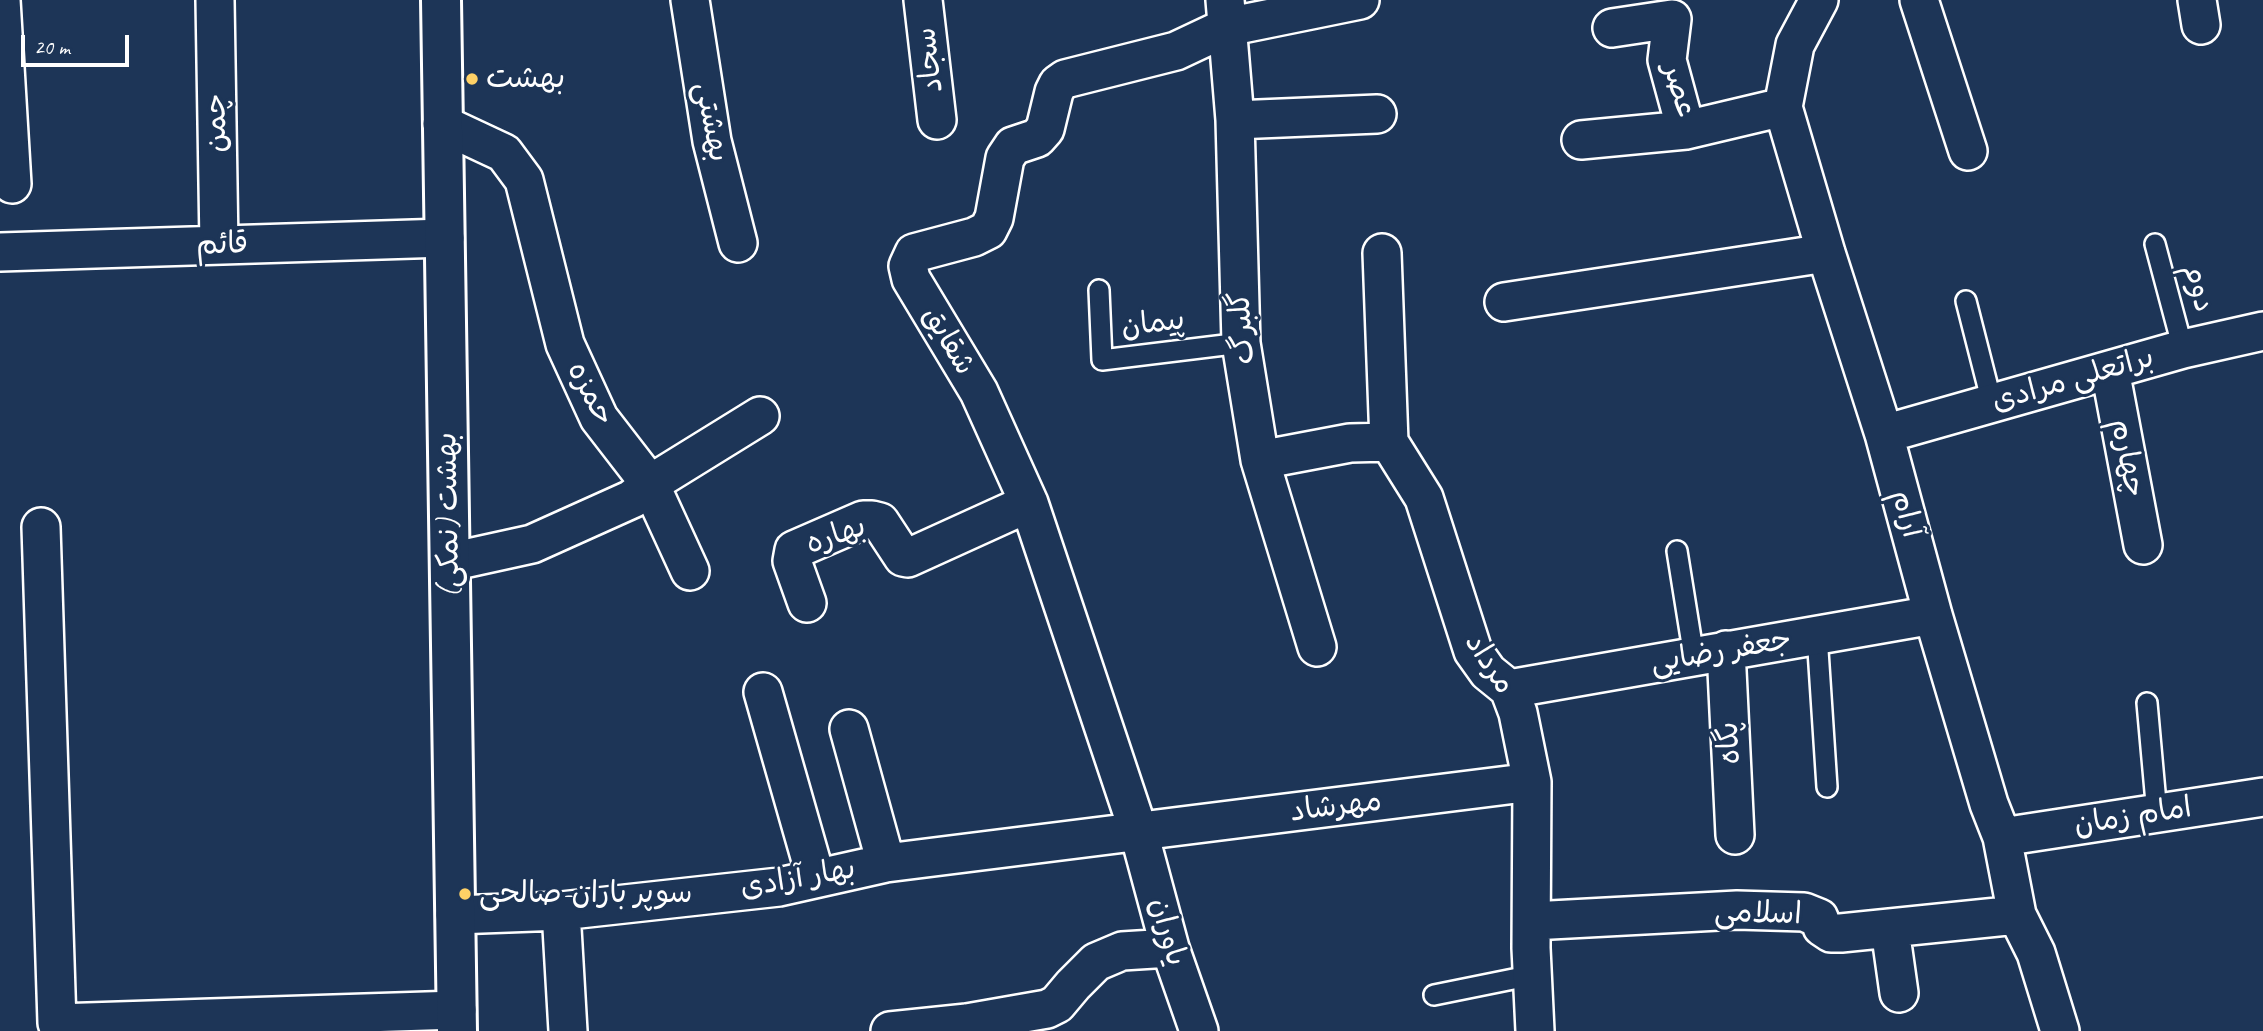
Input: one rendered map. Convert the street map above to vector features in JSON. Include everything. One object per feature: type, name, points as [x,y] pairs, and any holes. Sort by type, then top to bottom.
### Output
[{"type":"street","points":[[1,0],[12,184]]},
{"type":"street","name":"چمن","points":[[215,0],[219,245]]},
{"type":"street","name":"بهشت (نمکی)","points":[[441,0],[457,1020]]},
{"type":"street","name":"بهشتی","points":[[690,0],[712,141],[738,243]]},
{"type":"street","name":"سجاد","points":[[923,0],[937,120]]},
{"type":"street","points":[[1226,14],[1360,0]]},
{"type":"street","name":"آرام","points":[[1819,0],[1795,45],[1783,107],[1884,434],[1933,615],[1989,804],[2002,837],[2017,915],[2036,953],[2060,1031]]},
{"type":"street","points":[[1919,0],[1968,151]]},
{"type":"street","name":"گلبرگ","points":[[1226,14],[1235,120],[1241,343],[1260,460],[1317,648]]},
{"type":"street","name":"شقایق","points":[[1139,833],[1029,503],[979,393],[911,279],[908,266],[914,253],[974,237],[988,230],[995,218],[1005,158],[1013,146],[1037,138],[1045,129],[1058,84],[1065,79],[1176,51],[1226,14]]},
{"type":"street","name":"عصر","points":[[1612,28],[1672,19],[1667,60],[1686,130],[1783,107]]},
{"type":"street","points":[[1235,120],[1377,114]]},
{"type":"street","name":"حمزه","points":[[442,124],[504,153],[524,180],[565,344],[599,418],[650,484],[690,571]]},
{"type":"street","points":[[1581,140],[1686,130]]},
{"type":"street","name":"قائم","points":[[0,252],[445,238]]},
{"type":"street","points":[[1260,460],[1350,443],[1390,442],[1382,253]]},
{"type":"street","points":[[1504,302],[1826,253]]},
{"type":"street","name":"براتعلی مرادی","points":[[1884,434],[2183,349],[2262,337]]},
{"type":"street","name":"چهارم","points":[[2110,370],[2143,545]]},
{"type":"street","points":[[450,562],[532,544],[632,499],[650,484],[761,416]]},
{"type":"street","name":"مرداد","points":[[1390,442],[1424,498],[1473,651],[1488,672],[1509,689],[1518,713],[1532,782],[1535,1031]]},
{"type":"street","name":"بهاره","points":[[807,603],[792,561],[794,550],[863,520],[872,520],[880,522],[903,557],[908,558],[1029,503]]},
{"type":"street","points":[[41,527],[57,1023],[457,1020]]},
{"type":"street","name":"جعفر رضایی","points":[[1509,689],[1933,615]]},
{"type":"street","name":"پگاه","points":[[1710,654],[1735,835]]},
{"type":"street","points":[[763,692],[816,878]]},
{"type":"street","points":[[849,729],[886,863]]},
{"type":"street","name":"مهرشاد","points":[[1139,833],[1532,782]]},
{"type":"street","name":"امام زمان","points":[[2002,837],[2263,797]]},
{"type":"street","name":"بهار آزادی","points":[[455,915],[561,911],[779,887],[886,863],[1139,833]]},
{"type":"street","name":"یاوران","points":[[1139,833],[1170,948],[1199,1031]]},
{"type":"street","name":"اسلامی","points":[[1532,921],[1737,910],[1811,913],[1819,918],[1822,927],[1831,933],[2017,915]]},
{"type":"street","points":[[561,911],[568,1031]]},
{"type":"street","points":[[1890,929],[1899,993]]},
{"type":"street","points":[[890,1031],[966,1027],[1047,1009],[1057,1004],[1096,962],[1122,951],[1170,948]]},
{"type":"lane","name":"دوم","points":[[2155,244],[2183,349]]},
{"type":"lane","name":"پیمان","points":[[1099,290],[1102,360],[1241,343]]},
{"type":"lane","points":[[1966,301],[1992,403]]},
{"type":"lane","points":[[1677,551],[1710,654]]},
{"type":"lane","points":[[1817,635],[1827,787]]},
{"type":"lane","points":[[2147,703],[2157,814]]},
{"type":"lane","points":[[1434,995],[1533,975]]},
{"type":"place","name":"بهشت","points":[[472,79]]},
{"type":"place","name":"سوپر باران-صالحی","points":[[465,894]]}]
